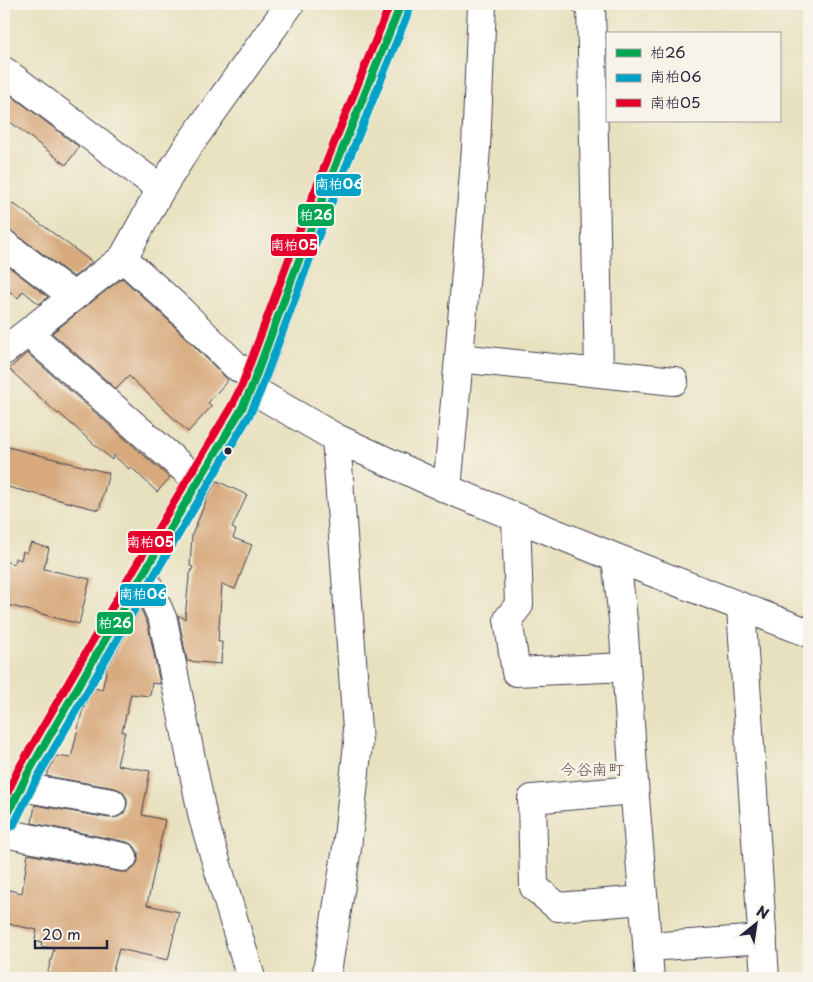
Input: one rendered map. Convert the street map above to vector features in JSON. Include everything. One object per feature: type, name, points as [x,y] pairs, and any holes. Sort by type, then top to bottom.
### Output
[{"type":"street","points":[[4,351],[123,258],[161,189],[186,149],[290,4]]},
{"type":"street","points":[[4,822],[21,787],[143,574],[240,410],[253,383],[315,217],[401,4]]},
{"type":"street","points":[[447,490],[476,148],[482,4]]},
{"type":"street","points":[[587,4],[590,5],[599,372]]},
{"type":"street","points":[[4,71],[161,189]]},
{"type":"street","points":[[4,244],[73,296]]},
{"type":"street","points":[[123,258],[180,310],[253,383],[336,438],[447,490],[809,633]]},
{"type":"street","points":[[28,333],[198,481]]},
{"type":"street","points":[[459,358],[674,381]]},
{"type":"street","points":[[326,978],[347,848],[358,743],[336,438]]},
{"type":"street","points":[[516,518],[518,605],[508,620],[516,672],[626,667]]},
{"type":"street","points":[[616,558],[650,978]]},
{"type":"street","points":[[143,574],[163,620],[204,818],[252,978]]},
{"type":"street","points":[[741,606],[765,978]]},
{"type":"street","points":[[21,787],[112,803]]},
{"type":"street","points":[[634,790],[532,799],[534,887],[558,907],[643,900]]},
{"type":"street","points":[[4,833],[123,857]]},
{"type":"street","points":[[647,947],[762,939]]},
{"type":"building","points":[[4,90],[79,147],[66,165],[4,117]]},
{"type":"building","points":[[4,198],[92,262],[74,277],[13,232],[4,229]]},
{"type":"building","points":[[4,263],[48,297],[39,304],[23,291],[18,298],[4,287]]},
{"type":"building","points":[[122,278],[169,321],[228,380],[208,403],[212,406],[188,432],[129,376],[116,389],[52,333]]},
{"type":"building","points":[[27,353],[170,478],[157,492],[131,467],[129,469],[113,455],[112,460],[9,369]]},
{"type":"building","points":[[4,446],[109,473],[99,510],[4,486]]},
{"type":"building","points":[[217,481],[247,495],[232,528],[236,530],[233,538],[252,545],[235,589],[222,584],[218,642],[222,642],[221,664],[187,661],[178,615],[185,619],[189,577],[193,567],[190,566],[192,535],[208,496]]},
{"type":"building","points":[[31,543],[49,548],[44,569],[90,579],[79,624],[4,604],[4,561],[14,564],[15,558],[21,560],[23,551],[27,553]]},
{"type":"building","points":[[141,609],[148,625],[160,684],[152,683],[150,696],[131,694],[117,765],[150,771],[142,815],[165,820],[147,905],[179,912],[168,960],[119,949],[111,978],[46,978],[54,949],[41,946],[42,942],[35,940],[37,930],[4,923],[4,889],[22,893],[28,854],[120,872],[128,872],[134,868],[138,861],[138,852],[134,846],[127,842],[32,823],[35,805],[109,818],[118,817],[124,813],[127,798],[122,791],[115,788],[46,776],[56,756],[71,758],[82,712],[95,688],[102,690],[107,668]]},
{"type":"transit line","name":"南柏05","points":[[4,800],[18,770],[242,385],[306,213],[390,4]]},
{"type":"transit line","name":"柏26","points":[[4,822],[27,775],[143,574],[241,410],[251,389],[315,217],[401,4]]},
{"type":"transit line","name":"南柏06","points":[[13,826],[36,780],[250,414],[324,221],[410,8]]},
{"type":"district","name":"今谷南町","points":[[592,769]]}]
